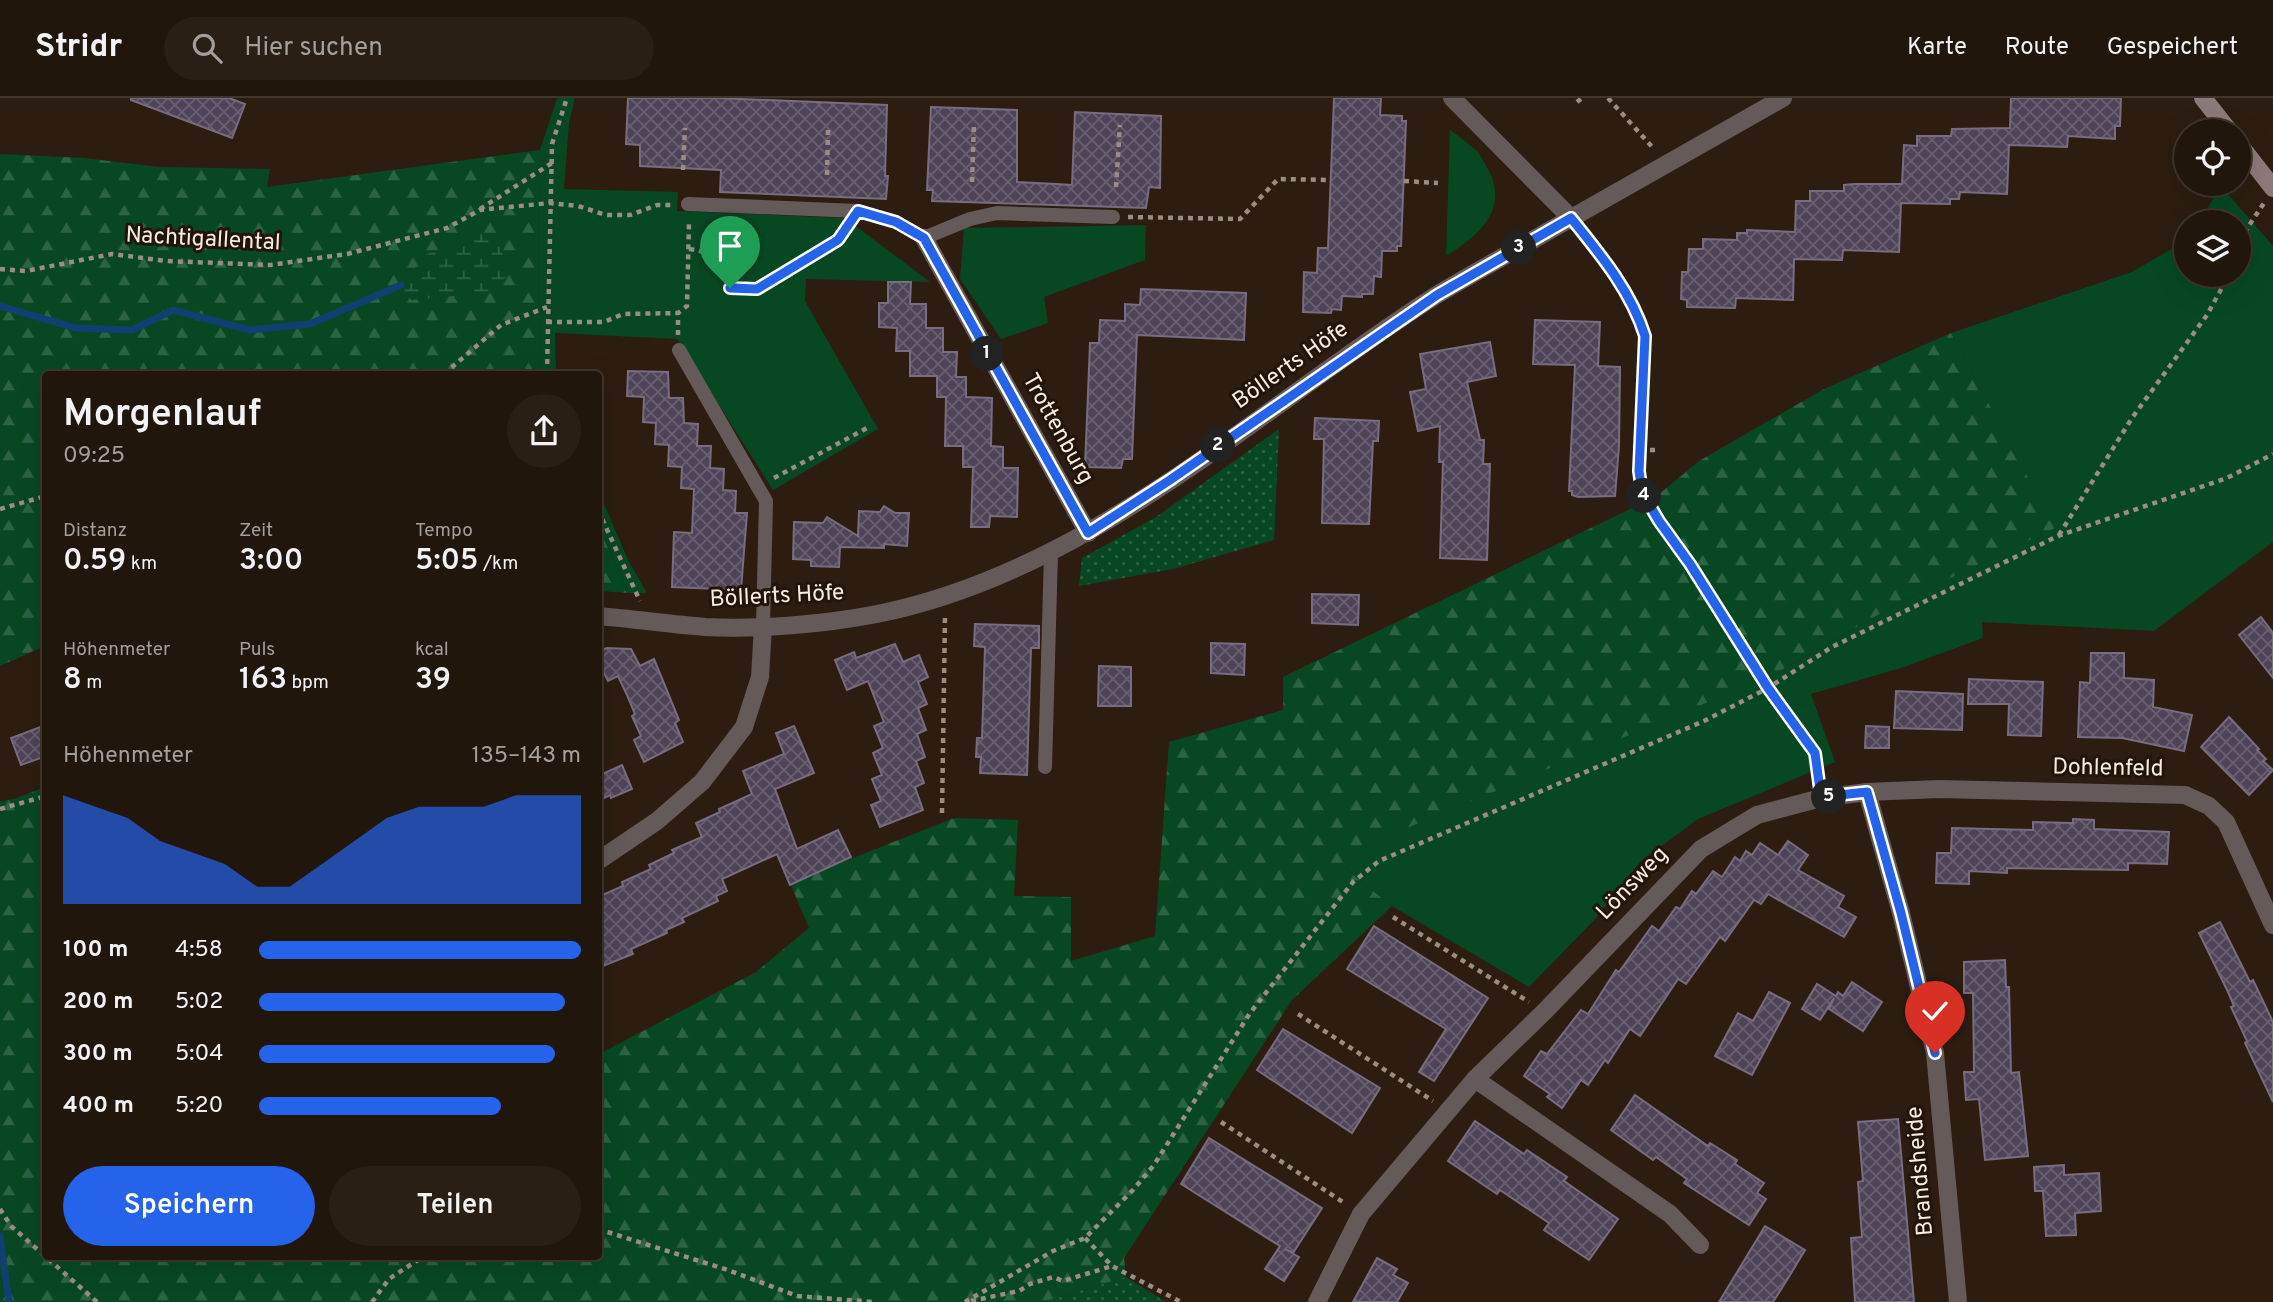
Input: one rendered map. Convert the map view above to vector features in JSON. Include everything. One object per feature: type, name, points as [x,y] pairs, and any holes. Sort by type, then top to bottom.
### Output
[{"type":"main road","points":[[2203,98],[2220,119]]},
{"type":"main road","points":[[2251,165],[2269,195]]},
{"type":"street","points":[[1452,98],[1571,218]]},
{"type":"street","name":"Böllerts Höfe","points":[[602,616],[706,627],[815,622],[876,614],[946,597],[998,578],[1088,533],[1170,480],[1437,295],[1783,98]]},
{"type":"street","name":"Trottenburg","points":[[924,238],[1088,533]]},
{"type":"street","points":[[602,858],[657,821],[702,782],[744,727],[760,677],[762,625]]},
{"type":"street","name":"Dohlenfeld","points":[[1867,792],[1939,789],[2185,795],[2208,806],[2226,822],[2273,925]]},
{"type":"street","name":"Lönsweg","points":[[1317,1302],[1361,1214],[1475,1079],[1545,1011],[1701,849],[1757,815],[1821,797],[1867,792]]},
{"type":"street","name":"Brandsheide","points":[[1867,792],[1901,913],[1935,1053],[1958,1302]]},
{"type":"street","points":[[1475,1079],[1670,1214],[1700,1245]]},
{"type":"lane","points":[[688,204],[858,211],[896,222],[924,238],[970,219],[997,213],[1113,217]]},
{"type":"lane","points":[[679,350],[766,500],[762,625]]},
{"type":"lane","points":[[1045,767],[1051,553]]},
{"type":"path","points":[[547,371],[552,144],[567,98]]},
{"type":"path","points":[[1577,102],[1583,98]]},
{"type":"path","points":[[1608,98],[1667,163]]},
{"type":"path","points":[[972,182],[974,123]]},
{"type":"path","points":[[1116,187],[1120,125]]},
{"type":"path","points":[[683,170],[685,128]]},
{"type":"path","points":[[827,175],[828,130]]},
{"type":"path","points":[[480,209],[552,163]]},
{"type":"path","points":[[1113,217],[1240,219],[1278,179],[1331,180]]},
{"type":"path","points":[[1404,181],[1438,183]]},
{"type":"path","points":[[2251,223],[2269,195]]},
{"type":"path","name":"Nachtigallental","points":[[0,269],[26,271],[112,254],[166,261],[270,265],[347,254],[447,228],[480,209],[550,203],[578,206],[606,215],[630,215],[657,205],[688,204]]},
{"type":"path","points":[[547,322],[604,322],[623,314],[678,313],[687,306],[688,204]]},
{"type":"path","points":[[689,249],[715,256],[730,288],[757,289],[838,240],[858,211]]},
{"type":"path","points":[[1571,218],[1604,258],[1639,315],[1645,336],[1639,471],[1642,492],[1768,688],[1815,753],[1821,797]]},
{"type":"path","points":[[2058,536],[2132,418],[2207,315],[2222,287]]},
{"type":"path","points":[[447,371],[501,325],[547,307]]},
{"type":"path","points":[[678,313],[679,350]]},
{"type":"path","points":[[758,487],[867,428]]},
{"type":"path","points":[[1640,450],[1658,450]]},
{"type":"path","points":[[966,1302],[1053,1251],[1085,1238],[1154,1165],[1250,1013],[1353,882],[1379,861],[1704,721],[1768,688],[1832,647],[2058,536],[2216,482],[2273,454]]},
{"type":"path","points":[[0,509],[42,497]]},
{"type":"path","points":[[602,519],[647,620]]},
{"type":"path","points":[[942,813],[946,597]]},
{"type":"path","points":[[0,809],[42,797]]},
{"type":"path","points":[[1393,916],[1545,1011]]},
{"type":"path","points":[[1298,1014],[1448,1111]]},
{"type":"path","points":[[1221,1122],[1361,1214]]},
{"type":"path","points":[[0,1209],[11,1226],[42,1253]]},
{"type":"path","points":[[602,1230],[728,1270],[797,1296],[873,1302]]},
{"type":"path","points":[[1085,1238],[1112,1266],[1181,1302]]},
{"type":"path","points":[[49,1260],[97,1302]]},
{"type":"path","points":[[372,1302],[389,1279],[418,1260]]},
{"type":"path","points":[[966,1302],[1019,1291],[1030,1284],[1053,1278],[1063,1281],[1112,1266]]},
{"type":"green space","points":[[557,98],[575,98],[569,123],[564,189],[678,192],[677,211],[845,218],[930,282],[806,279],[805,301],[878,429],[773,490],[677,339],[555,333],[556,371],[539,371],[540,150]]},
{"type":"green space","points":[[1450,130],[1479,154],[1494,184],[1495,197],[1493,209],[1479,230],[1446,256]]},
{"type":"green space","points":[[540,150],[539,371],[42,371],[42,647],[0,666],[0,154],[84,158],[159,167],[270,169],[267,187]]},
{"type":"green space","points":[[2215,196],[2230,196],[2242,210],[2206,210]]},
{"type":"green space","points":[[2251,221],[2273,246],[2273,542],[2154,631],[1982,622],[1983,638],[1901,668],[1811,694],[1835,762],[1698,819],[1641,861],[1597,917],[1529,987],[1392,906],[1345,868],[1371,843],[1775,674],[1897,604],[2055,528],[1951,333],[2132,272],[2174,248],[2174,287],[2251,287]]},
{"type":"green space","points":[[1146,225],[1145,260],[1044,297],[1048,323],[1001,339],[960,279],[964,228]]},
{"type":"green space","points":[[478,233],[495,237],[511,273],[487,293],[411,300],[401,285],[425,255]]},
{"type":"green space","points":[[1951,333],[2056,528],[1897,604],[1775,674],[1345,868],[1392,906],[1292,1000],[1124,1258],[1126,1277],[1042,1302],[0,1302],[0,801],[14,799],[42,788],[42,1260],[602,1260],[602,1052],[756,972],[809,928],[790,883],[954,818],[1018,820],[1014,896],[1071,897],[1071,961],[1155,936],[1169,742],[1283,710],[1283,677],[1657,496],[1699,461],[1824,389]]},
{"type":"green space","points":[[1279,429],[1274,540],[1173,569],[1079,586],[1082,558],[1156,517]]},
{"type":"green space","points":[[602,499],[628,560],[647,593],[629,593],[602,534]]},
{"type":"green space","points":[[602,534],[629,593],[602,591]]},
{"type":"green space","points":[[1126,1277],[1166,1302],[1042,1302]]},
{"type":"building","points":[[131,98],[229,98],[245,104],[232,138]]},
{"type":"building","points":[[628,98],[717,98],[887,105],[886,199],[720,192],[721,170],[640,166],[640,145],[626,144]]},
{"type":"building","points":[[1334,98],[1381,98],[1380,115],[1402,116],[1402,121],[1406,121],[1401,246],[1397,246],[1397,251],[1382,251],[1381,277],[1374,276],[1373,294],[1362,294],[1362,297],[1342,296],[1341,310],[1332,309],[1331,313],[1303,312],[1304,272],[1317,273],[1318,248],[1328,248]]},
{"type":"building","points":[[2011,98],[2121,98],[2120,126],[2115,126],[2115,139],[2068,136],[2067,147],[2009,145],[2007,194],[1960,192],[1959,199],[1950,199],[1950,204],[1901,203],[1899,252],[1843,250],[1842,260],[1794,259],[1793,300],[1736,298],[1735,308],[1687,307],[1687,300],[1681,299],[1682,272],[1688,272],[1689,249],[1703,249],[1703,239],[1737,240],[1737,233],[1747,233],[1747,230],[1795,232],[1796,201],[1810,201],[1810,191],[1844,191],[1844,185],[1854,184],[1902,184],[1904,145],[1917,146],[1917,136],[1951,136],[1952,129],[2010,128]]},
{"type":"building","points":[[931,107],[1017,110],[1017,182],[1072,185],[1075,112],[1161,116],[1160,188],[1149,187],[1146,208],[932,201],[933,190],[927,190]]},
{"type":"building","points":[[888,282],[911,282],[910,304],[926,304],[926,328],[943,328],[943,352],[957,352],[956,377],[966,377],[966,397],[992,398],[991,446],[1003,447],[1003,468],[1018,468],[1017,517],[990,516],[989,527],[971,527],[973,467],[963,467],[963,446],[945,446],[946,397],[937,397],[937,376],[910,376],[910,351],[896,351],[897,328],[879,327],[879,303],[888,303]]},
{"type":"building","points":[[1141,289],[1246,293],[1244,340],[1137,335],[1132,459],[1123,459],[1121,468],[1085,467],[1090,343],[1099,343],[1100,320],[1125,321],[1125,304],[1140,305]]},
{"type":"building","points":[[1535,320],[1600,322],[1598,366],[1620,367],[1615,496],[1578,497],[1569,491],[1575,365],[1533,364]]},
{"type":"building","points":[[1490,342],[1496,376],[1467,382],[1480,440],[1484,440],[1483,464],[1490,464],[1487,560],[1440,558],[1443,462],[1439,462],[1440,426],[1418,431],[1410,392],[1426,389],[1420,354]]},
{"type":"building","points":[[628,371],[668,372],[669,398],[683,398],[684,423],[698,424],[697,446],[711,446],[710,468],[724,469],[723,490],[736,491],[735,513],[747,513],[741,590],[672,587],[674,532],[692,533],[694,489],[681,488],[682,467],[668,466],[669,445],[655,444],[656,423],[643,422],[644,397],[627,396]]},
{"type":"building","points":[[1315,418],[1379,421],[1378,441],[1373,441],[1369,524],[1322,523],[1324,439],[1314,439]]},
{"type":"building","points":[[884,506],[895,513],[909,513],[907,546],[884,544],[884,548],[840,547],[839,567],[811,566],[811,560],[793,559],[794,522],[823,523],[827,517],[858,536],[859,511],[880,512]]},
{"type":"building","points":[[1312,594],[1359,595],[1358,625],[1312,623]]},
{"type":"building","points":[[2261,617],[2273,633],[2273,678],[2239,635]]},
{"type":"building","points":[[975,624],[1039,626],[1039,648],[1031,648],[1027,775],[980,773],[981,757],[976,757],[977,738],[982,738],[985,647],[974,646]]},
{"type":"building","points":[[1211,643],[1245,644],[1244,675],[1211,673]]},
{"type":"building","points":[[895,644],[903,662],[919,655],[928,677],[918,682],[927,704],[918,708],[926,730],[917,734],[925,757],[916,761],[924,783],[915,787],[923,810],[880,827],[871,805],[881,801],[872,779],[882,775],[873,753],[883,748],[874,726],[884,722],[868,681],[847,690],[835,660],[854,652],[856,658]]},
{"type":"building","points":[[631,649],[640,666],[654,659],[679,720],[675,723],[683,742],[644,762],[634,740],[641,736],[632,716],[635,714],[618,676],[608,681],[602,669],[602,650]]},
{"type":"building","points":[[2091,653],[2124,653],[2124,678],[2154,680],[2153,707],[2192,715],[2184,751],[2122,738],[2078,737],[2080,682],[2090,683]]},
{"type":"building","points":[[1099,666],[1131,667],[1131,706],[1098,706]]},
{"type":"building","points":[[1969,679],[2043,682],[2041,736],[2008,735],[2009,704],[1968,704]]},
{"type":"building","points":[[1896,691],[1963,694],[1962,730],[1894,728]]},
{"type":"building","points":[[2229,717],[2259,749],[2257,750],[2266,759],[2263,761],[2273,770],[2249,795],[2201,747]]},
{"type":"building","points":[[42,726],[42,757],[21,765],[11,738]]},
{"type":"building","points":[[794,726],[814,773],[775,789],[797,849],[838,830],[851,857],[790,885],[777,854],[722,879],[727,891],[716,896],[718,901],[682,918],[684,922],[666,930],[667,933],[631,949],[633,954],[602,966],[602,895],[623,886],[622,882],[651,869],[649,865],[674,853],[672,850],[702,837],[696,823],[752,794],[743,771],[784,754],[776,733]]},
{"type":"building","points":[[1866,726],[1889,727],[1889,748],[1865,748]]},
{"type":"building","points":[[622,765],[632,789],[602,799],[602,774]]},
{"type":"building","points":[[2073,819],[2094,820],[2094,829],[2169,832],[2167,864],[2128,863],[2128,870],[2007,868],[2007,873],[1969,871],[1969,884],[1936,883],[1937,853],[1951,853],[1952,828],[2033,830],[2033,822],[2073,823]]},
{"type":"building","points":[[1788,841],[1808,855],[1798,870],[1844,896],[1838,907],[1856,917],[1844,937],[1768,894],[1761,904],[1754,900],[1725,941],[1720,937],[1686,984],[1678,979],[1640,1036],[1630,1029],[1608,1063],[1605,1060],[1588,1085],[1581,1080],[1562,1108],[1547,1097],[1550,1094],[1524,1076],[1541,1051],[1547,1054],[1581,1010],[1588,1014],[1616,970],[1619,972],[1652,926],[1659,931],[1676,907],[1680,909],[1692,891],[1696,894],[1713,871],[1722,877],[1735,857],[1740,861],[1746,851],[1752,855],[1760,843],[1778,855]]},
{"type":"building","points":[[2220,922],[2273,1022],[2273,1102],[2245,1043],[2247,1041],[2231,1007],[2234,1006],[2228,992],[2199,933]]},
{"type":"building","points":[[1374,926],[1488,998],[1434,1081],[1419,1072],[1446,1029],[1347,969]]},
{"type":"building","points":[[2005,960],[2006,987],[2009,987],[2011,1073],[2019,1072],[2028,1156],[1985,1160],[1979,1099],[1966,1100],[1964,1072],[1974,1072],[1973,993],[1964,993],[1964,962]]},
{"type":"building","points":[[1852,982],[1882,1002],[1863,1031],[1829,1009],[1834,998],[1820,1020],[1802,1009],[1817,984],[1836,996],[1838,992],[1843,996]]},
{"type":"building","points":[[1769,992],[1790,1003],[1752,1075],[1715,1056],[1738,1013],[1753,1021]]},
{"type":"building","points":[[1283,1029],[1380,1088],[1352,1133],[1257,1070]]},
{"type":"building","points":[[1635,1095],[1708,1146],[1710,1143],[1737,1160],[1735,1164],[1764,1183],[1757,1193],[1766,1199],[1749,1225],[1684,1183],[1687,1179],[1656,1157],[1653,1160],[1611,1130]]},
{"type":"building","points":[[1898,1119],[1914,1302],[1855,1302],[1851,1238],[1862,1237],[1858,1182],[1863,1181],[1858,1122]]},
{"type":"building","points":[[1475,1121],[1524,1154],[1527,1150],[1567,1177],[1564,1181],[1618,1219],[1589,1260],[1544,1230],[1549,1223],[1500,1190],[1497,1194],[1448,1161]]},
{"type":"building","points":[[1209,1138],[1322,1208],[1293,1253],[1285,1249],[1299,1257],[1284,1281],[1265,1269],[1280,1246],[1181,1184]]},
{"type":"building","points":[[2064,1165],[2064,1175],[2099,1173],[2101,1211],[2075,1213],[2076,1235],[2046,1236],[2043,1191],[2035,1191],[2034,1167]]},
{"type":"building","points":[[1765,1226],[1805,1250],[1787,1280],[1773,1302],[1719,1302]]},
{"type":"building","points":[[1377,1258],[1397,1269],[1393,1275],[1408,1283],[1397,1302],[1353,1302]]},
{"type":"waterway","points":[[0,306],[76,328],[132,330],[173,310],[250,330],[310,324],[401,285]]},
{"type":"waterway","points":[[0,1236],[9,1302]]},
{"type":"route","points":[[730,288],[757,289],[838,240],[858,211],[896,222],[924,238],[1088,533],[1170,480],[1437,295],[1571,218],[1604,258],[1639,315],[1645,336],[1639,471],[1642,492],[1768,688],[1815,753],[1821,797],[1867,792],[1901,913],[1935,1053]]}]
